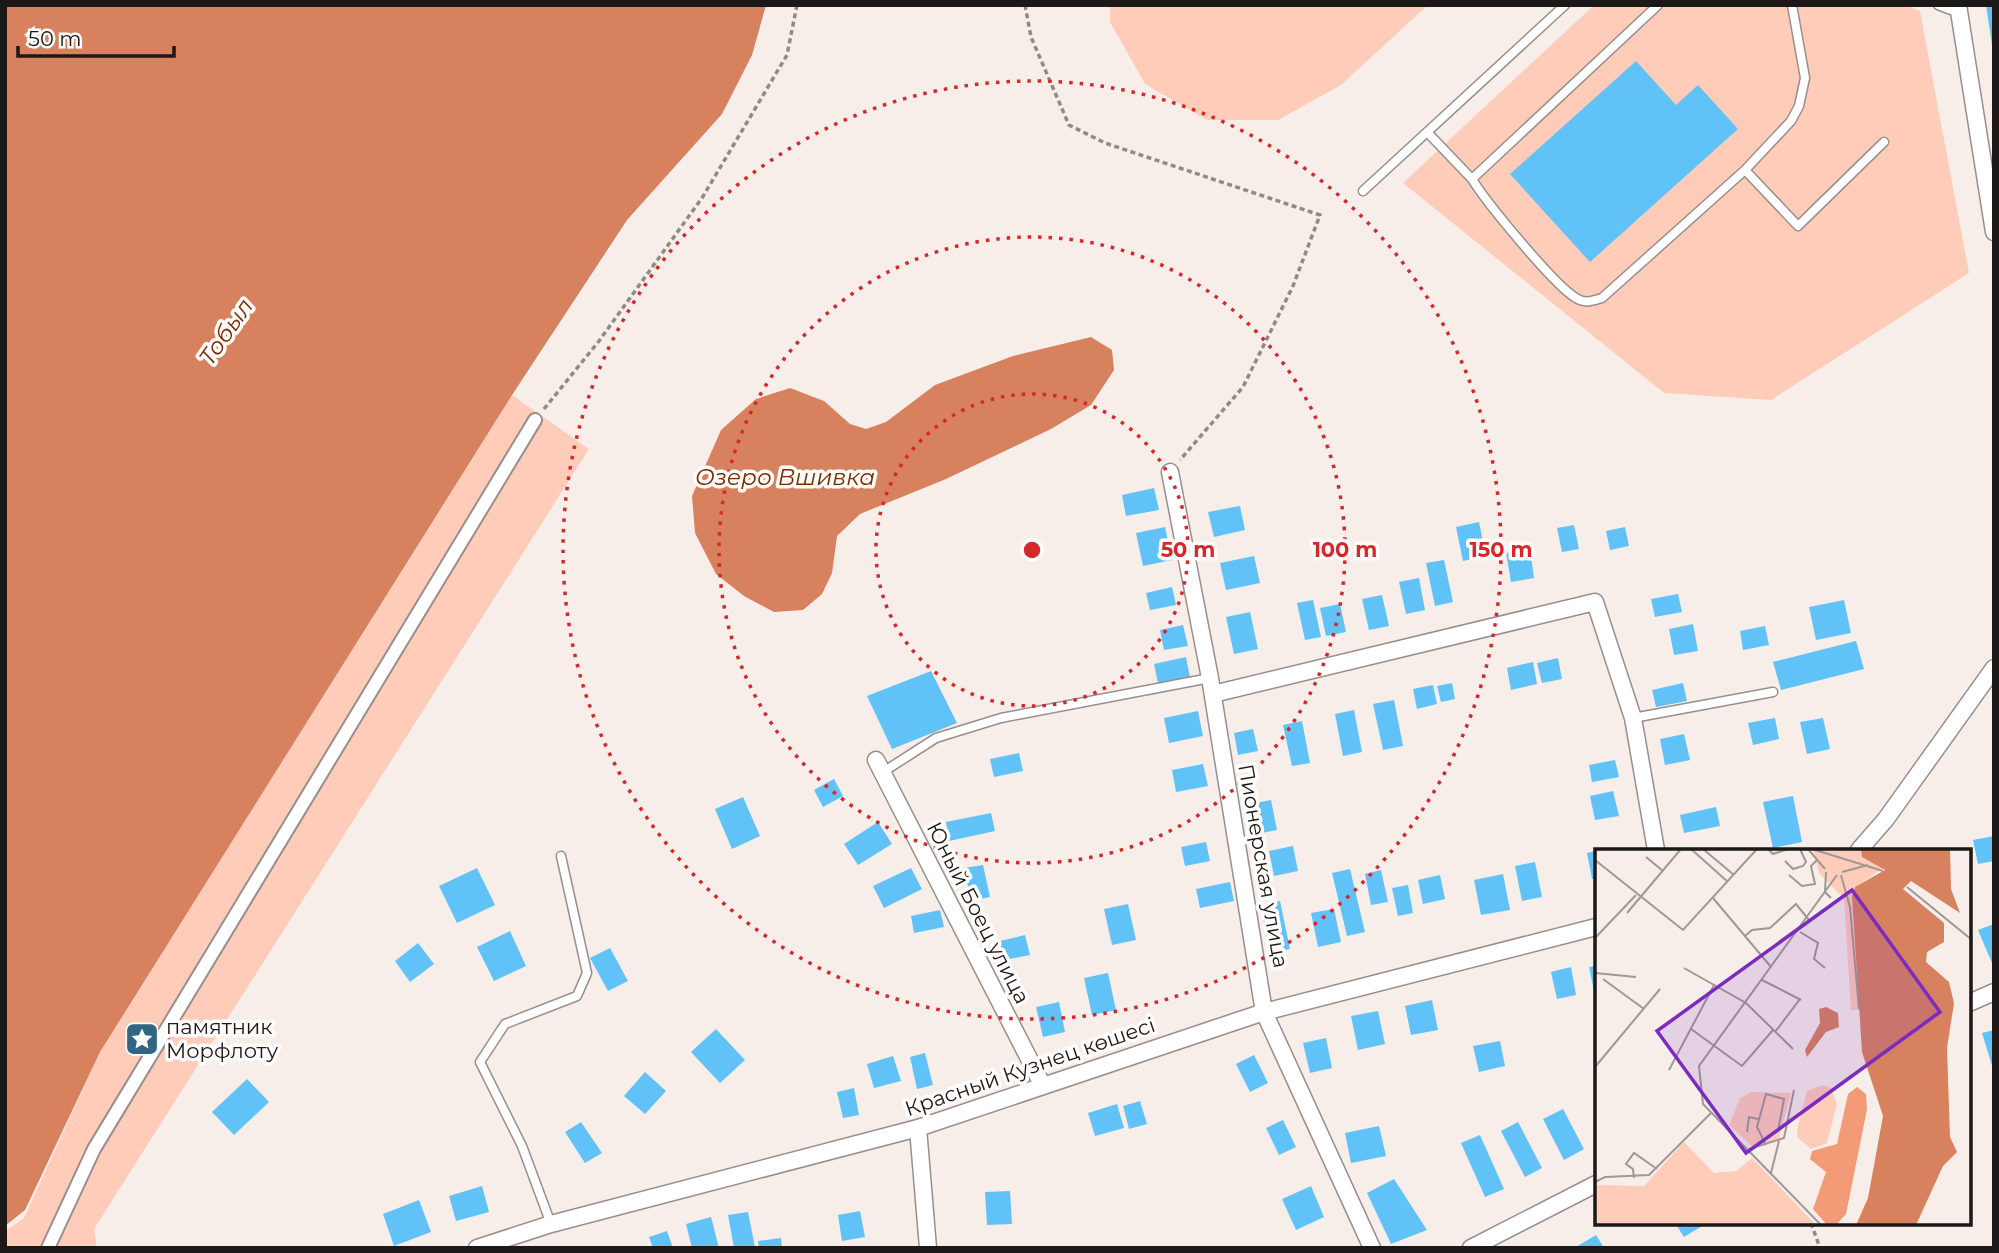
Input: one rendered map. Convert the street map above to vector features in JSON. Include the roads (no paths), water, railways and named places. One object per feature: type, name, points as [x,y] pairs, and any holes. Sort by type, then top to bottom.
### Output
[{"type":"street","points":[[1958,9],[1994,232]]},
{"type":"street","points":[[48,1248],[94,1149],[534,420]]},
{"type":"street","name":"Пионерская улица","points":[[1170,472],[1211,686],[1264,1012],[1372,1248]]},
{"type":"street","points":[[1211,686],[1595,602],[1633,718],[1656,849]]},
{"type":"street","points":[[1860,849],[1886,819],[1994,668]]},
{"type":"street","name":"Юный Боец улица","points":[[880,766],[1042,1084]]},
{"type":"street","name":"Красный Кузнец көшесі","points":[[477,1248],[551,1224],[918,1128],[1042,1084],[1264,1012],[1595,928]]},
{"type":"street","points":[[1971,1002],[1994,992]]},
{"type":"street","points":[[918,1128],[928,1248]]},
{"type":"street","points":[[1471,1248],[1595,1185]]},
{"type":"lane","points":[[1363,191],[1564,5]]},
{"type":"lane","points":[[1472,179],[1658,5]]},
{"type":"lane","points":[[1427,132],[1472,179],[1547,271],[1575,298],[1587,303],[1602,298],[1745,170],[1791,121],[1799,106],[1805,78],[1792,5]]},
{"type":"lane","points":[[1938,5],[1958,9]]},
{"type":"lane","points":[[1745,170],[1798,226],[1884,142]]},
{"type":"lane","points":[[880,766],[936,738],[1001,718],[1211,686]]},
{"type":"lane","points":[[1633,718],[1773,692]]},
{"type":"lane","points":[[551,1224],[522,1146],[480,1062],[505,1024],[577,996],[587,973],[561,856]]},
{"type":"water","name":"Тобыл","points":[[5,5],[766,5],[752,55],[722,114],[627,220],[512,395],[100,1052],[25,1210],[5,1226]]},
{"type":"water","name":"Озеро Вшивка","points":[[1091,337],[1112,350],[1114,370],[1091,405],[1051,429],[946,479],[860,514],[837,536],[832,573],[822,594],[803,610],[774,612],[744,596],[716,574],[695,533],[692,496],[721,430],[756,399],[790,388],[824,401],[850,424],[866,429],[886,422],[935,385],[1013,356]]},
{"type":"place","name":"памятник Морфлоту","points":[[142,1039]]}]
